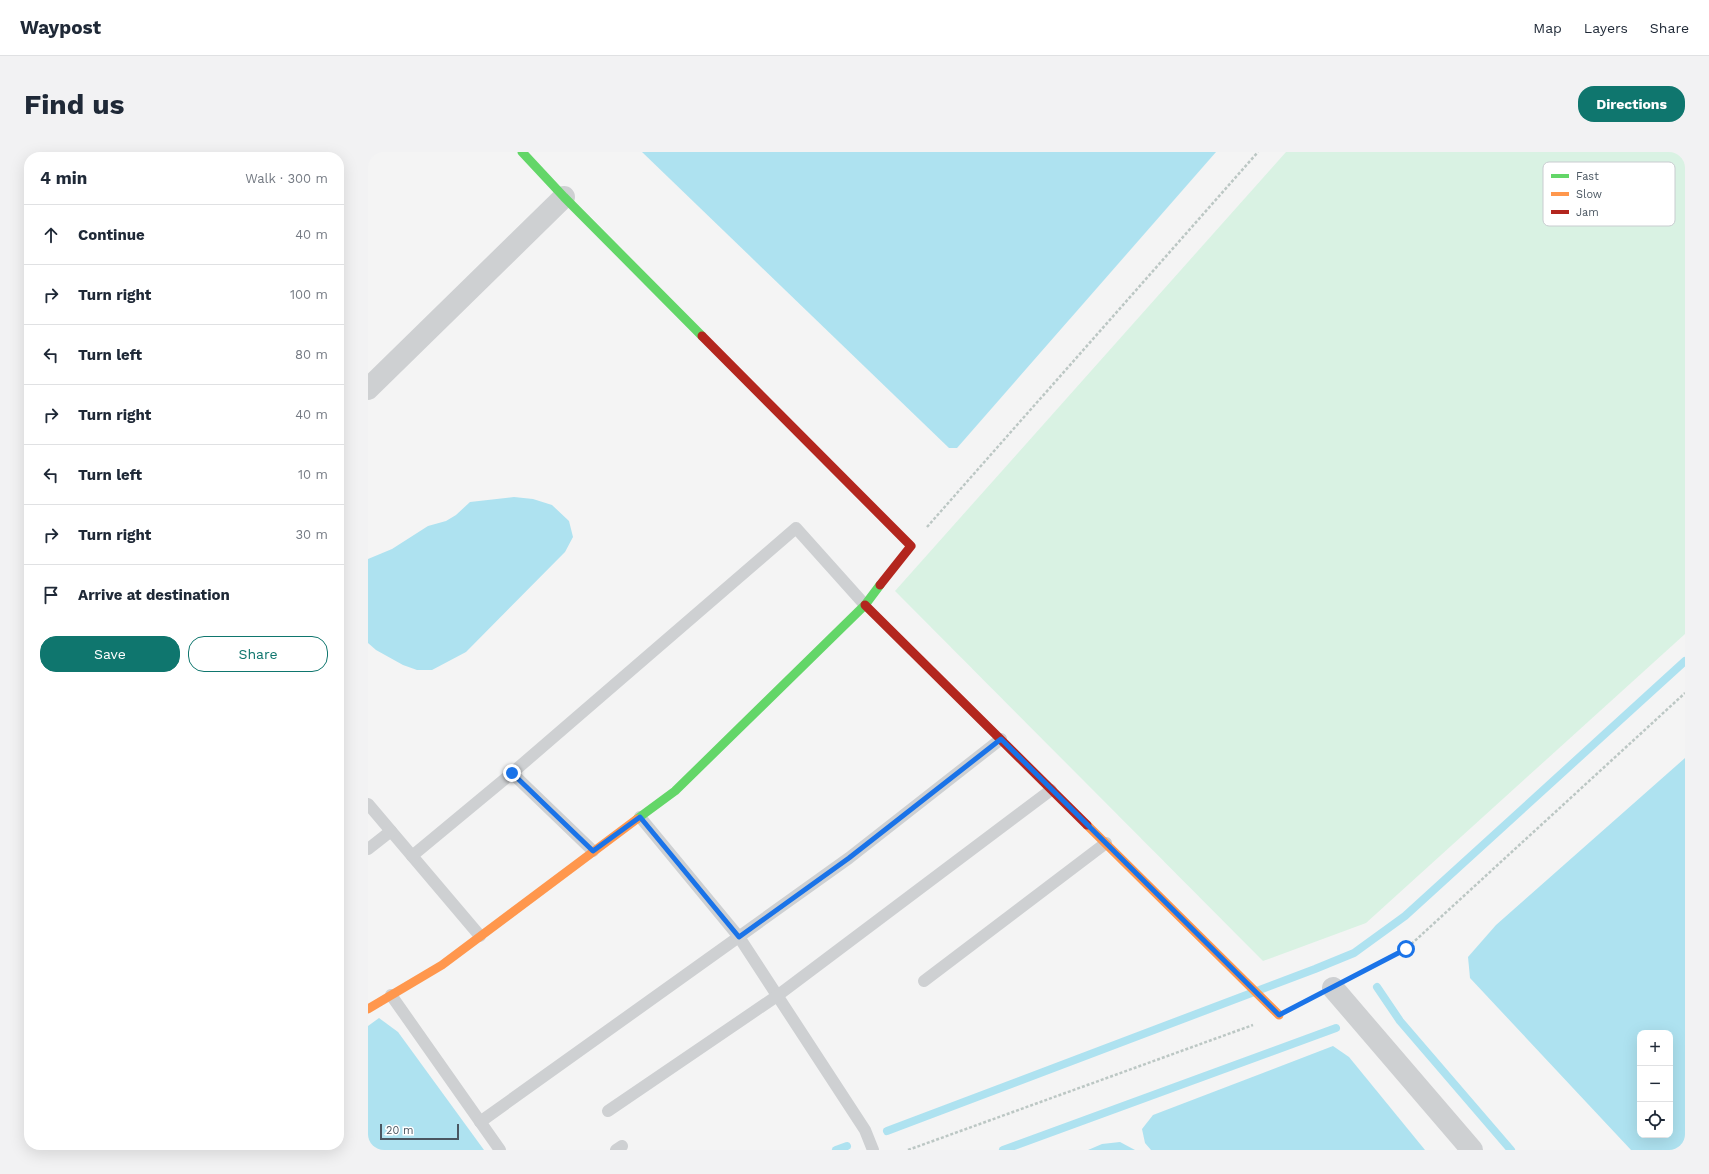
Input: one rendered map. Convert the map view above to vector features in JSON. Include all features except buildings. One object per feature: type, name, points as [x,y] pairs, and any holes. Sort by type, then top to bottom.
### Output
[{"type":"street","points":[[368,1009],[442,965],[674,791],[865,605],[911,546],[564,198],[522,152]]},
{"type":"street","points":[[368,389],[564,198]]},
{"type":"street","points":[[865,605],[1279,1015]]},
{"type":"street","points":[[1333,988],[1472,1150]]},
{"type":"lane","points":[[412,856],[512,773],[796,528],[865,605]]},
{"type":"lane","points":[[480,1122],[849,858],[1001,739]]},
{"type":"lane","points":[[512,773],[593,851]]},
{"type":"lane","points":[[608,1111],[777,996],[1052,790]]},
{"type":"lane","points":[[368,804],[480,936]]},
{"type":"lane","points":[[640,817],[739,937],[865,1130],[873,1150]]},
{"type":"lane","points":[[368,850],[391,831]]},
{"type":"lane","points":[[924,980],[1106,843]]},
{"type":"lane","points":[[391,995],[500,1150]]},
{"type":"path","points":[[911,546],[1258,152]]},
{"type":"path","points":[[908,1150],[1279,1015],[1406,949],[1685,692]]},
{"type":"green space","points":[[1286,152],[1685,152],[1685,634],[1366,923],[1263,961],[895,591]]},
{"type":"water","points":[[642,152],[1216,152],[957,448],[949,448]]},
{"type":"water","points":[[514,497],[533,499],[552,505],[569,521],[573,537],[565,552],[466,652],[432,670],[417,670],[403,665],[376,650],[368,643],[368,559],[392,549],[428,526],[446,521],[456,515],[470,502]]},
{"type":"water","points":[[1685,758],[1685,1150],[1631,1150],[1470,978],[1468,957],[1496,925]]},
{"type":"water","points":[[379,1018],[398,1032],[484,1150],[368,1150],[368,1026]]},
{"type":"water","points":[[1333,1046],[1349,1057],[1425,1150],[1151,1150],[1145,1143],[1142,1129],[1153,1115]]},
{"type":"water","points":[[1120,1142],[1135,1150],[1088,1150],[1102,1144]]},
{"type":"waterway","points":[[887,1131],[1354,953],[1405,916],[1685,661]]},
{"type":"waterway","points":[[1377,987],[1400,1021],[1511,1150]]},
{"type":"waterway","points":[[1003,1150],[1336,1028]]},
{"type":"waterway","points":[[836,1150],[847,1146]]},
{"type":"traffic: fast","points":[[522,152],[564,197],[702,336]]},
{"type":"traffic: fast","points":[[637,819],[675,791],[865,605],[880,585]]},
{"type":"traffic: slow","points":[[368,1009],[442,965],[637,819]]},
{"type":"traffic: slow","points":[[1087,825],[1279,1015]]},
{"type":"traffic: jam","points":[[702,336],[911,546],[880,585]]},
{"type":"traffic: jam","points":[[865,605],[1087,825]]},
{"type":"route","points":[[512,773],[593,851],[640,817],[739,937],[849,858],[1001,739],[1279,1015],[1406,949]]}]
